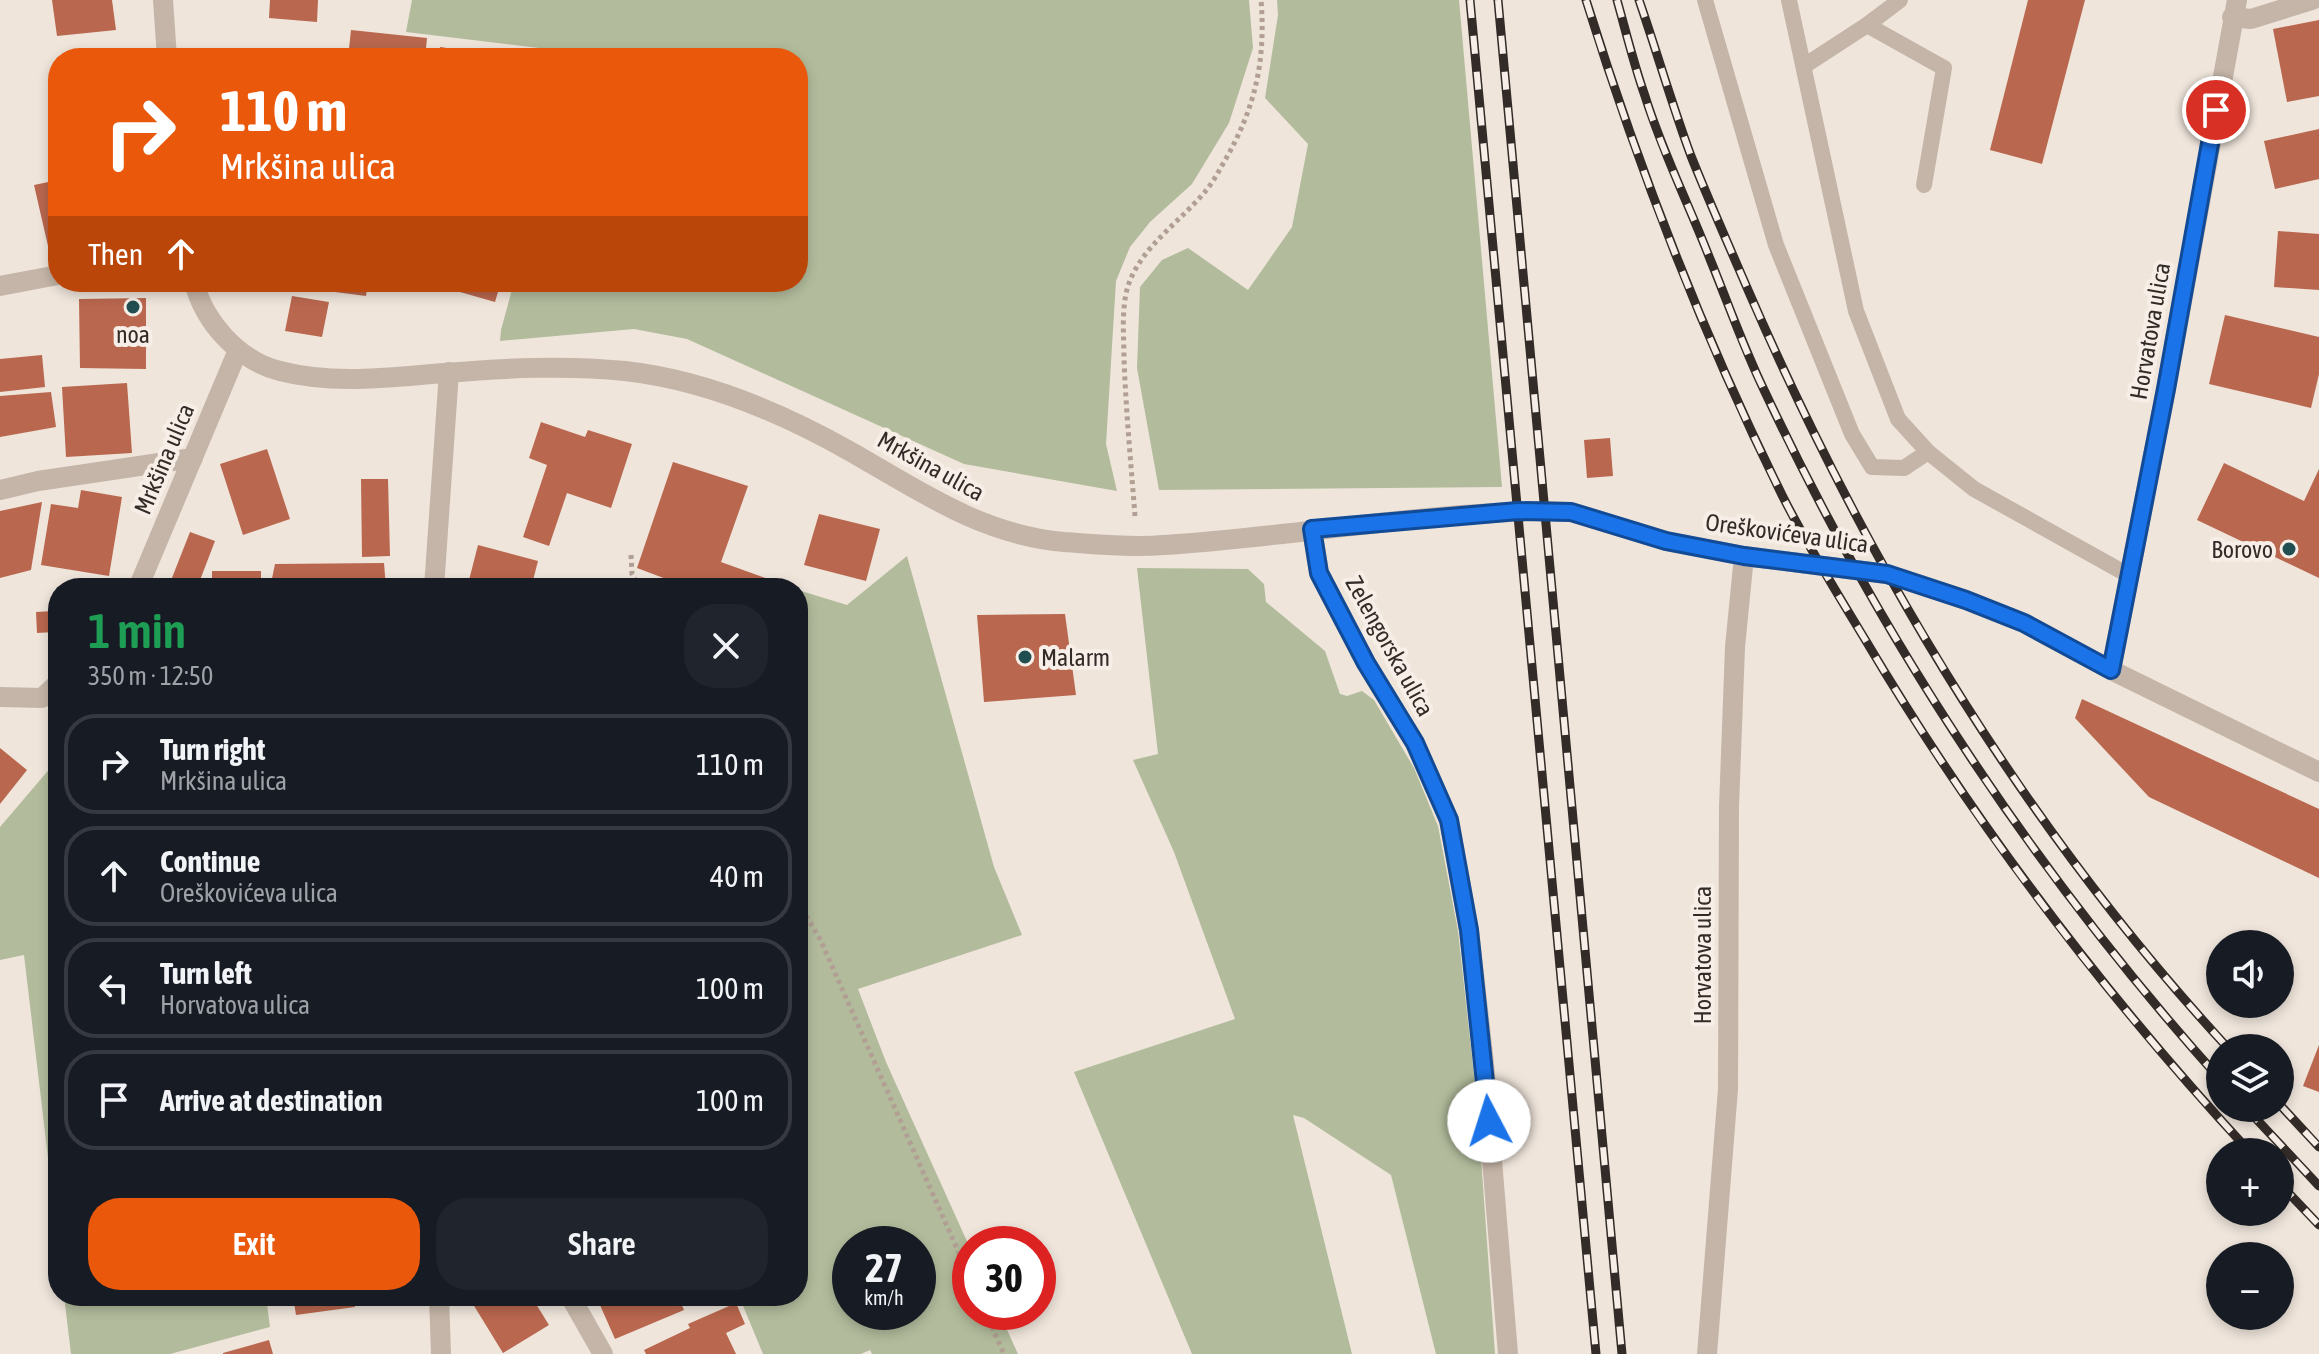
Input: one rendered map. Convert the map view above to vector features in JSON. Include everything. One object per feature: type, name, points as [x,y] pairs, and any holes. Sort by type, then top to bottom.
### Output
[{"type":"street","points":[[163,0],[166,48]]},
{"type":"street","points":[[2234,9],[2251,19],[2312,0]]},
{"type":"street","name":"Horvatova ulica","points":[[2111,670],[2234,9]]},
{"type":"street","points":[[0,286],[48,277]]},
{"type":"street","name":"Mrkšina ulica","points":[[199,292],[214,325],[238,350],[277,371],[320,377],[374,379],[449,372],[574,367],[678,379],[767,409],[852,452],[944,507],[977,522],[1060,541],[1162,546],[1312,529],[1544,511]]},
{"type":"street","name":"Mrkšina ulica","points":[[142,578],[238,350]]},
{"type":"street","points":[[435,578],[449,372]]},
{"type":"street","points":[[0,490],[38,481],[193,458]]},
{"type":"street","name":"Oreškovićeva ulica","points":[[1544,511],[1571,512],[1666,541],[1744,556],[1887,574],[1966,600],[2024,623],[2111,670],[2319,772]]},
{"type":"street","name":"Zelengorska ulica","points":[[1312,529],[1319,573],[1366,663],[1415,743],[1449,820],[1469,930],[1484,1063],[1508,1354]]},
{"type":"street","name":"Horvatova ulica","points":[[1707,1354],[1728,1089],[1729,807],[1735,647],[1744,556]]},
{"type":"street","points":[[0,697],[42,698],[48,692]]},
{"type":"street","points":[[439,1306],[441,1354]]},
{"type":"street","points":[[576,1306],[603,1354]]},
{"type":"lane","points":[[1705,0],[1776,245],[1852,434],[1872,467],[1904,468],[1928,452]]},
{"type":"lane","points":[[1789,0],[1856,311],[1898,419],[1928,452],[1974,489],[2130,576]]},
{"type":"lane","points":[[1804,66],[1900,0]]},
{"type":"lane","points":[[1867,25],[1944,68],[1924,185]]},
{"type":"path","points":[[1137,545],[1125,397],[1123,328],[1128,287],[1147,255],[1209,188],[1238,138],[1255,94],[1264,38],[1261,0]]},
{"type":"path","points":[[631,555],[634,578]]},
{"type":"path","points":[[808,919],[820,939],[952,1237]]},
{"type":"path","points":[[993,1330],[1004,1354]]},
{"type":"green space","points":[[412,0],[1249,0],[1253,48],[1229,123],[1192,184],[1150,222],[1130,247],[1116,281],[1106,444],[1117,491],[964,464],[687,339],[634,329],[500,341],[511,292],[808,292],[808,48],[539,48],[406,32]]},
{"type":"green space","points":[[1277,0],[1459,0],[1502,487],[1159,490],[1137,368],[1140,287],[1162,260],[1188,248],[1248,290],[1292,227],[1308,144],[1265,98],[1278,15]]},
{"type":"green space","points":[[907,556],[994,867],[1022,935],[858,989],[886,1062],[960,1226],[952,1226],[952,1330],[1007,1330],[1018,1354],[872,1354],[870,1350],[861,1354],[763,1354],[743,1306],[808,1306],[808,593],[847,605]]},
{"type":"green space","points":[[1137,568],[1248,569],[1264,584],[1266,602],[1325,651],[1340,694],[1347,696],[1362,691],[1374,700],[1414,768],[1438,826],[1458,931],[1477,1102],[1495,1354],[1436,1354],[1391,1175],[1304,1118],[1293,1115],[1352,1354],[1192,1354],[1074,1072],[1235,1019],[1174,852],[1133,760],[1158,754]]},
{"type":"green space","points":[[48,771],[48,1158],[24,955],[0,960],[0,827]]},
{"type":"green space","points":[[65,1306],[267,1306],[270,1327],[170,1354],[71,1354]]},
{"type":"building","points":[[52,0],[112,0],[116,30],[57,36]]},
{"type":"building","points":[[270,0],[318,0],[317,22],[269,18]]},
{"type":"building","points":[[2028,0],[2085,0],[2042,164],[1990,150]]},
{"type":"building","points":[[2319,20],[2319,96],[2287,102],[2273,29]]},
{"type":"building","points":[[351,30],[427,38],[426,48],[349,48]]},
{"type":"building","points":[[2319,129],[2319,179],[2275,189],[2264,141]]},
{"type":"building","points":[[48,182],[48,246],[34,185]]},
{"type":"building","points":[[2278,231],[2319,234],[2319,290],[2274,287]]},
{"type":"building","points":[[335,292],[367,292],[366,296]]},
{"type":"building","points":[[460,292],[498,292],[495,302]]},
{"type":"building","points":[[292,296],[329,302],[322,337],[285,331]]},
{"type":"building","points":[[146,298],[146,369],[80,368],[79,299]]},
{"type":"building","points":[[2225,315],[2319,337],[2319,374],[2311,408],[2209,384]]},
{"type":"building","points":[[42,355],[45,387],[0,392],[0,359]]},
{"type":"building","points":[[127,383],[132,453],[66,457],[62,387]]},
{"type":"building","points":[[51,392],[56,427],[0,437],[0,396]]},
{"type":"building","points":[[541,422],[585,437],[588,430],[632,444],[611,508],[567,493],[549,546],[523,537],[547,465],[529,458]]},
{"type":"building","points":[[1610,438],[1613,476],[1587,478],[1584,440]]},
{"type":"building","points":[[267,449],[290,519],[243,535],[220,464]]},
{"type":"building","points":[[673,462],[748,486],[721,562],[765,578],[664,578],[637,568]]},
{"type":"building","name":"Borovo","points":[[2224,463],[2304,501],[2319,469],[2319,578],[2197,520]]},
{"type":"building","points":[[361,479],[388,479],[390,556],[362,557]]},
{"type":"building","points":[[81,490],[122,497],[109,576],[41,565],[51,504],[78,508]]},
{"type":"building","points":[[42,502],[31,570],[0,578],[0,511]]},
{"type":"building","points":[[819,514],[880,529],[866,581],[804,565]]},
{"type":"building","points":[[190,532],[215,541],[201,578],[172,578]]},
{"type":"building","points":[[478,545],[538,561],[534,578],[470,578]]},
{"type":"building","points":[[384,563],[385,578],[272,578],[275,564]]},
{"type":"building","points":[[212,571],[261,571],[261,578],[212,578]]},
{"type":"building","points":[[48,611],[48,632],[37,633],[36,612]]},
{"type":"building","points":[[1065,614],[1076,695],[984,702],[977,615]]},
{"type":"building","points":[[2082,699],[2319,809],[2319,878],[2149,797],[2075,718]]},
{"type":"building","points":[[0,748],[27,770],[0,804]]},
{"type":"building","points":[[2319,1045],[2319,1092],[2303,1086]]},
{"type":"building","points":[[295,1306],[355,1307],[296,1315]]},
{"type":"building","points":[[474,1306],[537,1306],[549,1325],[503,1353]]},
{"type":"building","points":[[600,1306],[682,1306],[684,1310],[615,1339]]},
{"type":"building","points":[[729,1306],[737,1306],[745,1324],[726,1333],[736,1354],[646,1354],[644,1350],[690,1328],[688,1324]]},
{"type":"building","points":[[269,1340],[273,1354],[223,1354],[223,1353]]},
{"type":"railway","points":[[1470,0],[1596,1354]]},
{"type":"railway","points":[[1498,0],[1622,1354]]},
{"type":"railway","points":[[1586,0],[1650,189],[1699,313],[1753,435],[1812,551],[1908,710],[2044,907],[2144,1031],[2237,1138]]},
{"type":"railway","points":[[1617,0],[1659,137],[1750,359],[1811,485],[1860,576],[1967,752],[2026,837],[2087,920],[2206,1063]]},
{"type":"railway","points":[[1639,0],[1691,156],[1748,290],[1794,392],[1898,592],[2018,784],[2084,875],[2216,1034]]},
{"type":"railway","points":[[2294,1120],[2319,1147]]},
{"type":"railway","points":[[2259,1122],[2319,1186]]},
{"type":"railway","points":[[2294,1199],[2319,1225]]},
{"type":"place","name":"noa","points":[[133,307]]},
{"type":"place","name":"Borovo","points":[[2289,549]]},
{"type":"place","name":"Malarm","points":[[1025,657]]},
{"type":"route","points":[[1489,1121],[1469,930],[1449,820],[1415,743],[1366,663],[1319,573],[1312,529],[1518,511],[1571,512],[1666,541],[1744,556],[1887,574],[2024,623],[2111,670],[2216,110]]}]
